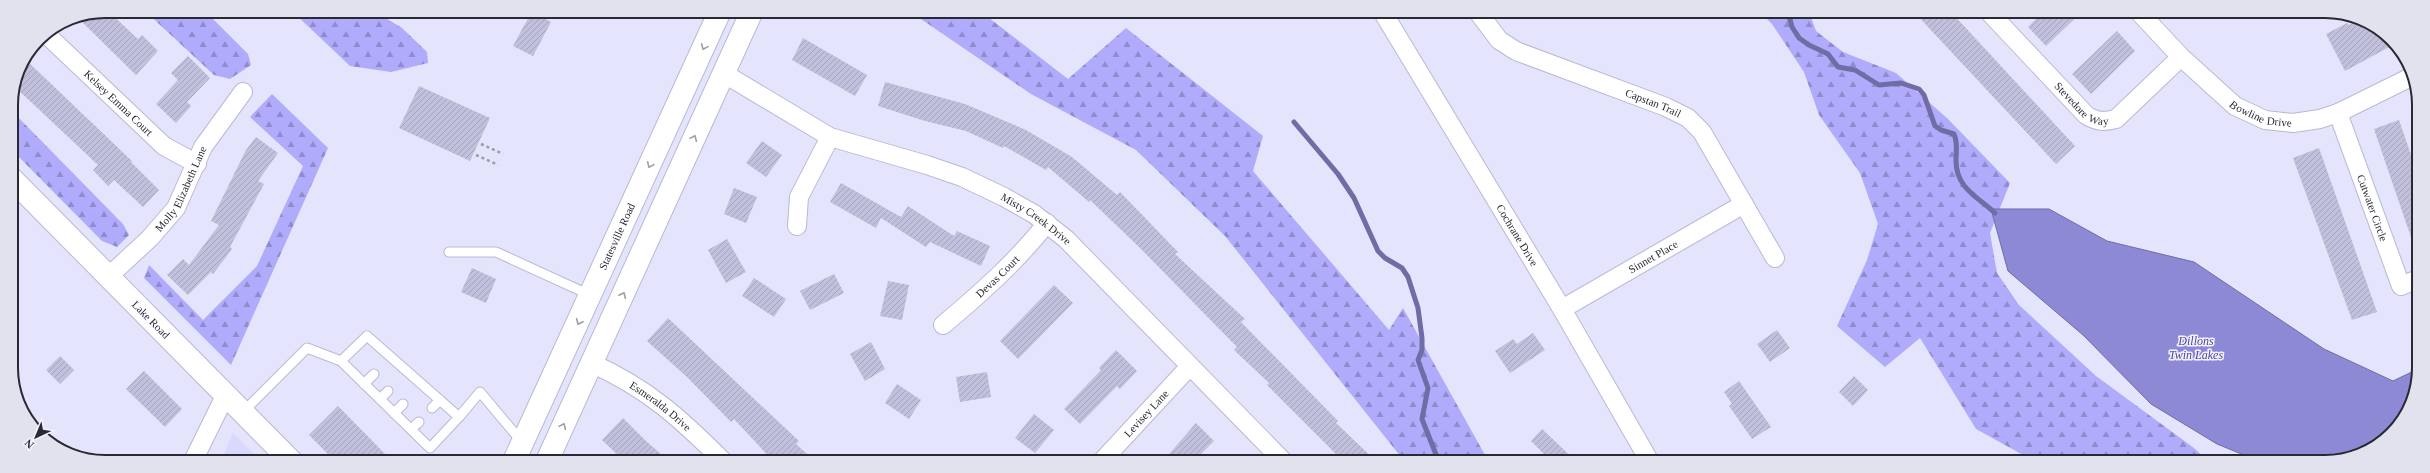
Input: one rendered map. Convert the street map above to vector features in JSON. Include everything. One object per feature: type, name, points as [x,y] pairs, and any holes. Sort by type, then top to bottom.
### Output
[{"type":"main road","name":"Statesville Road","points":[[518,452],[591,296],[717,18]]},
{"type":"main road","points":[[550,455],[749,18]]},
{"type":"main road","name":"Lake Road","points":[[18,184],[225,396],[285,455]]},
{"type":"street","name":"Cochrane Drive","points":[[1386,18],[1562,309],[1646,455]]},
{"type":"street","name":"Capstan Trail","points":[[1482,18],[1499,40],[1516,51],[1666,107],[1688,118],[1702,132],[1775,258]]},
{"type":"street","name":"Stevedore Way","points":[[2000,18],[2086,114],[2095,121],[2105,122],[2116,119],[2181,57]]},
{"type":"street","name":"Bowline Drive","points":[[2145,18],[2181,57],[2235,106],[2265,120],[2293,123],[2320,119],[2338,113],[2407,79]]},
{"type":"street","name":"Kelsey Emma Court","points":[[50,38],[164,146],[197,164]]},
{"type":"street","name":"Misty Creek Drive","points":[[723,74],[830,137],[962,176],[1004,197],[1047,223],[1277,455]]},
{"type":"street","name":"Molly Elizabeth Lane","points":[[108,277],[150,238],[176,208],[197,164],[203,147],[243,92]]},
{"type":"street","name":"Cutwater Circle","points":[[2338,113],[2401,286],[2412,281]]},
{"type":"street","points":[[797,226],[799,197],[830,137]]},
{"type":"street","name":"Sinnet Place","points":[[1562,309],[1744,204]]},
{"type":"street","name":"Devas Court","points":[[943,325],[990,286],[1030,245],[1047,223]]},
{"type":"street","name":"Esmeralda Drive","points":[[591,363],[624,378],[647,392],[683,421],[717,455]]},
{"type":"street","name":"Levisey Lane","points":[[1108,455],[1190,366]]},
{"type":"street","points":[[196,455],[225,396]]},
{"type":"lane","points":[[449,252],[496,252],[591,296]]},
{"type":"lane","points":[[341,361],[367,336],[388,359],[419,387],[440,400],[459,417]]},
{"type":"lane","points":[[242,413],[307,348],[341,361],[430,448],[480,392],[518,452]]},
{"type":"lane","points":[[364,384],[374,374]]},
{"type":"lane","points":[[380,400],[388,391]]},
{"type":"lane","points":[[432,408],[440,400]]},
{"type":"lane","points":[[394,413],[403,404]]},
{"type":"lane","points":[[411,429],[419,422]]},
{"type":"path","points":[[481,144],[503,154]]},
{"type":"path","points":[[476,155],[498,165]]},
{"type":"shaded area","points":[[233,433],[255,455],[224,455]]},
{"type":"green space","points":[[153,18],[212,18],[248,54],[251,65],[230,79],[214,75]]},
{"type":"green space","points":[[299,18],[386,18],[402,28],[427,52],[428,63],[391,72],[350,66]]},
{"type":"green space","points":[[919,18],[989,18],[1068,79],[1126,28],[1263,136],[1253,171],[1389,330],[1403,308],[1485,455],[1399,455],[1225,236],[1136,150],[1031,94]]},
{"type":"green space","points":[[1766,18],[1811,18],[1816,31],[1843,52],[1896,73],[1948,119],[2010,183],[1990,233],[1997,273],[2019,305],[2096,376],[2202,455],[2023,455],[1976,429],[1920,338],[1885,367],[1837,326],[1867,260],[1878,224],[1860,173],[1819,115],[1804,72],[1772,24]]},
{"type":"green space","points":[[272,94],[328,148],[231,365],[144,278],[149,265],[203,320],[257,266],[303,166],[250,117]]},
{"type":"green space","points":[[18,117],[123,224],[129,235],[117,247],[102,241],[18,156]]},
{"type":"water","name":"Dillons Twin Lakes","points":[[1991,209],[2049,209],[2107,241],[2194,262],[2324,349],[2393,381],[2412,372],[2407,396],[2394,421],[2382,433],[2363,446],[2347,452],[2325,455],[2244,455],[2217,444],[2151,404],[2083,335],[2008,271]]},
{"type":"building","points":[[100,18],[116,18],[138,39],[142,35],[158,51],[136,75],[82,22]]},
{"type":"building","points":[[528,18],[544,18],[551,22],[533,56],[513,46]]},
{"type":"building","points":[[1920,18],[1957,18],[2075,146],[2056,164]]},
{"type":"building","points":[[2037,18],[2076,18],[2046,46],[2028,27]]},
{"type":"building","points":[[2347,23],[2349,25],[2353,23],[2363,27],[2373,33],[2389,47],[2345,71],[2326,34]]},
{"type":"building","points":[[2117,31],[2135,51],[2091,94],[2072,74]]},
{"type":"building","points":[[803,38],[867,75],[855,96],[792,60]]},
{"type":"building","points":[[188,56],[210,78],[187,102],[191,106],[176,123],[156,104],[178,80],[171,73]]},
{"type":"building","points":[[29,63],[132,161],[131,162],[159,190],[143,207],[114,180],[108,186],[93,170],[98,165],[19,91],[21,83]]},
{"type":"building","points":[[885,82],[965,104],[1026,130],[1072,157],[1117,195],[1120,192],[1178,252],[1175,254],[1245,319],[1241,322],[1338,421],[1336,423],[1370,455],[1337,455],[1267,385],[1269,383],[1234,350],[1237,347],[1139,247],[1090,200],[1089,202],[1048,167],[1046,170],[1004,146],[1003,148],[966,131],[925,121],[878,106]]},
{"type":"building","points":[[419,86],[490,118],[470,161],[399,128]]},
{"type":"building","points":[[2399,120],[2412,158],[2412,240],[2374,129]]},
{"type":"building","points":[[256,137],[278,153],[258,181],[264,184],[230,247],[232,249],[213,274],[211,272],[188,295],[167,275],[183,259],[189,265],[219,225],[211,221],[246,150]]},
{"type":"building","points":[[762,141],[782,155],[766,177],[746,163]]},
{"type":"building","points":[[2319,148],[2377,312],[2352,320],[2293,158]]},
{"type":"building","points":[[841,183],[901,217],[908,206],[954,236],[957,231],[990,246],[981,266],[930,242],[926,247],[881,218],[876,228],[830,202]]},
{"type":"building","points":[[734,188],[757,197],[746,223],[724,214]]},
{"type":"building","points":[[727,239],[746,272],[726,283],[708,250]]},
{"type":"building","points":[[472,268],[496,279],[486,303],[461,292]]},
{"type":"building","points":[[834,274],[844,293],[810,310],[800,291]]},
{"type":"building","points":[[754,278],[786,299],[774,317],[742,296]]},
{"type":"building","points":[[888,281],[909,285],[902,320],[880,316]]},
{"type":"building","points":[[1054,285],[1073,303],[1018,359],[1000,341]]},
{"type":"building","points":[[668,318],[799,441],[796,444],[808,455],[767,455],[734,419],[731,422],[688,378],[647,341]]},
{"type":"building","points":[[1777,330],[1790,348],[1770,362],[1757,344]]},
{"type":"building","points":[[1533,333],[1545,350],[1510,373],[1495,351],[1513,339],[1517,344]]},
{"type":"building","points":[[871,342],[885,369],[865,381],[850,354]]},
{"type":"building","points":[[1116,350],[1137,371],[1120,389],[1117,386],[1080,424],[1064,409],[1101,370],[1099,368]]},
{"type":"building","points":[[60,356],[74,370],[60,384],[46,370]]},
{"type":"building","points":[[144,371],[182,409],[165,427],[126,389]]},
{"type":"building","points":[[987,372],[991,397],[960,402],[956,377]]},
{"type":"building","points":[[1854,376],[1868,390],[1853,406],[1839,392]]},
{"type":"building","points":[[1739,381],[1771,427],[1752,439],[1729,406],[1732,404],[1724,392]]},
{"type":"building","points":[[897,384],[921,400],[909,419],[885,403]]},
{"type":"building","points":[[338,406],[386,455],[329,455],[309,435]]},
{"type":"building","points":[[1034,414],[1054,430],[1035,453],[1015,438]]},
{"type":"building","points":[[623,418],[662,455],[618,455],[602,440]]},
{"type":"building","points":[[1196,423],[1214,441],[1200,455],[1168,455]]},
{"type":"building","points":[[1542,429],[1570,455],[1545,455],[1531,441]]},
{"type":"waterway","points":[[1790,18],[1792,27],[1799,38],[1809,45],[1828,54],[1838,67],[1855,70],[1879,85],[1901,83],[1919,89],[1924,95],[1935,126],[1941,130],[1954,134],[1957,170],[1964,185],[1975,197],[1995,213]]},
{"type":"waterway","points":[[1294,122],[1338,174],[1354,198],[1378,251],[1385,258],[1402,268],[1408,277],[1418,308],[1422,338],[1422,350],[1418,360],[1428,388],[1422,419],[1436,455]]}]
